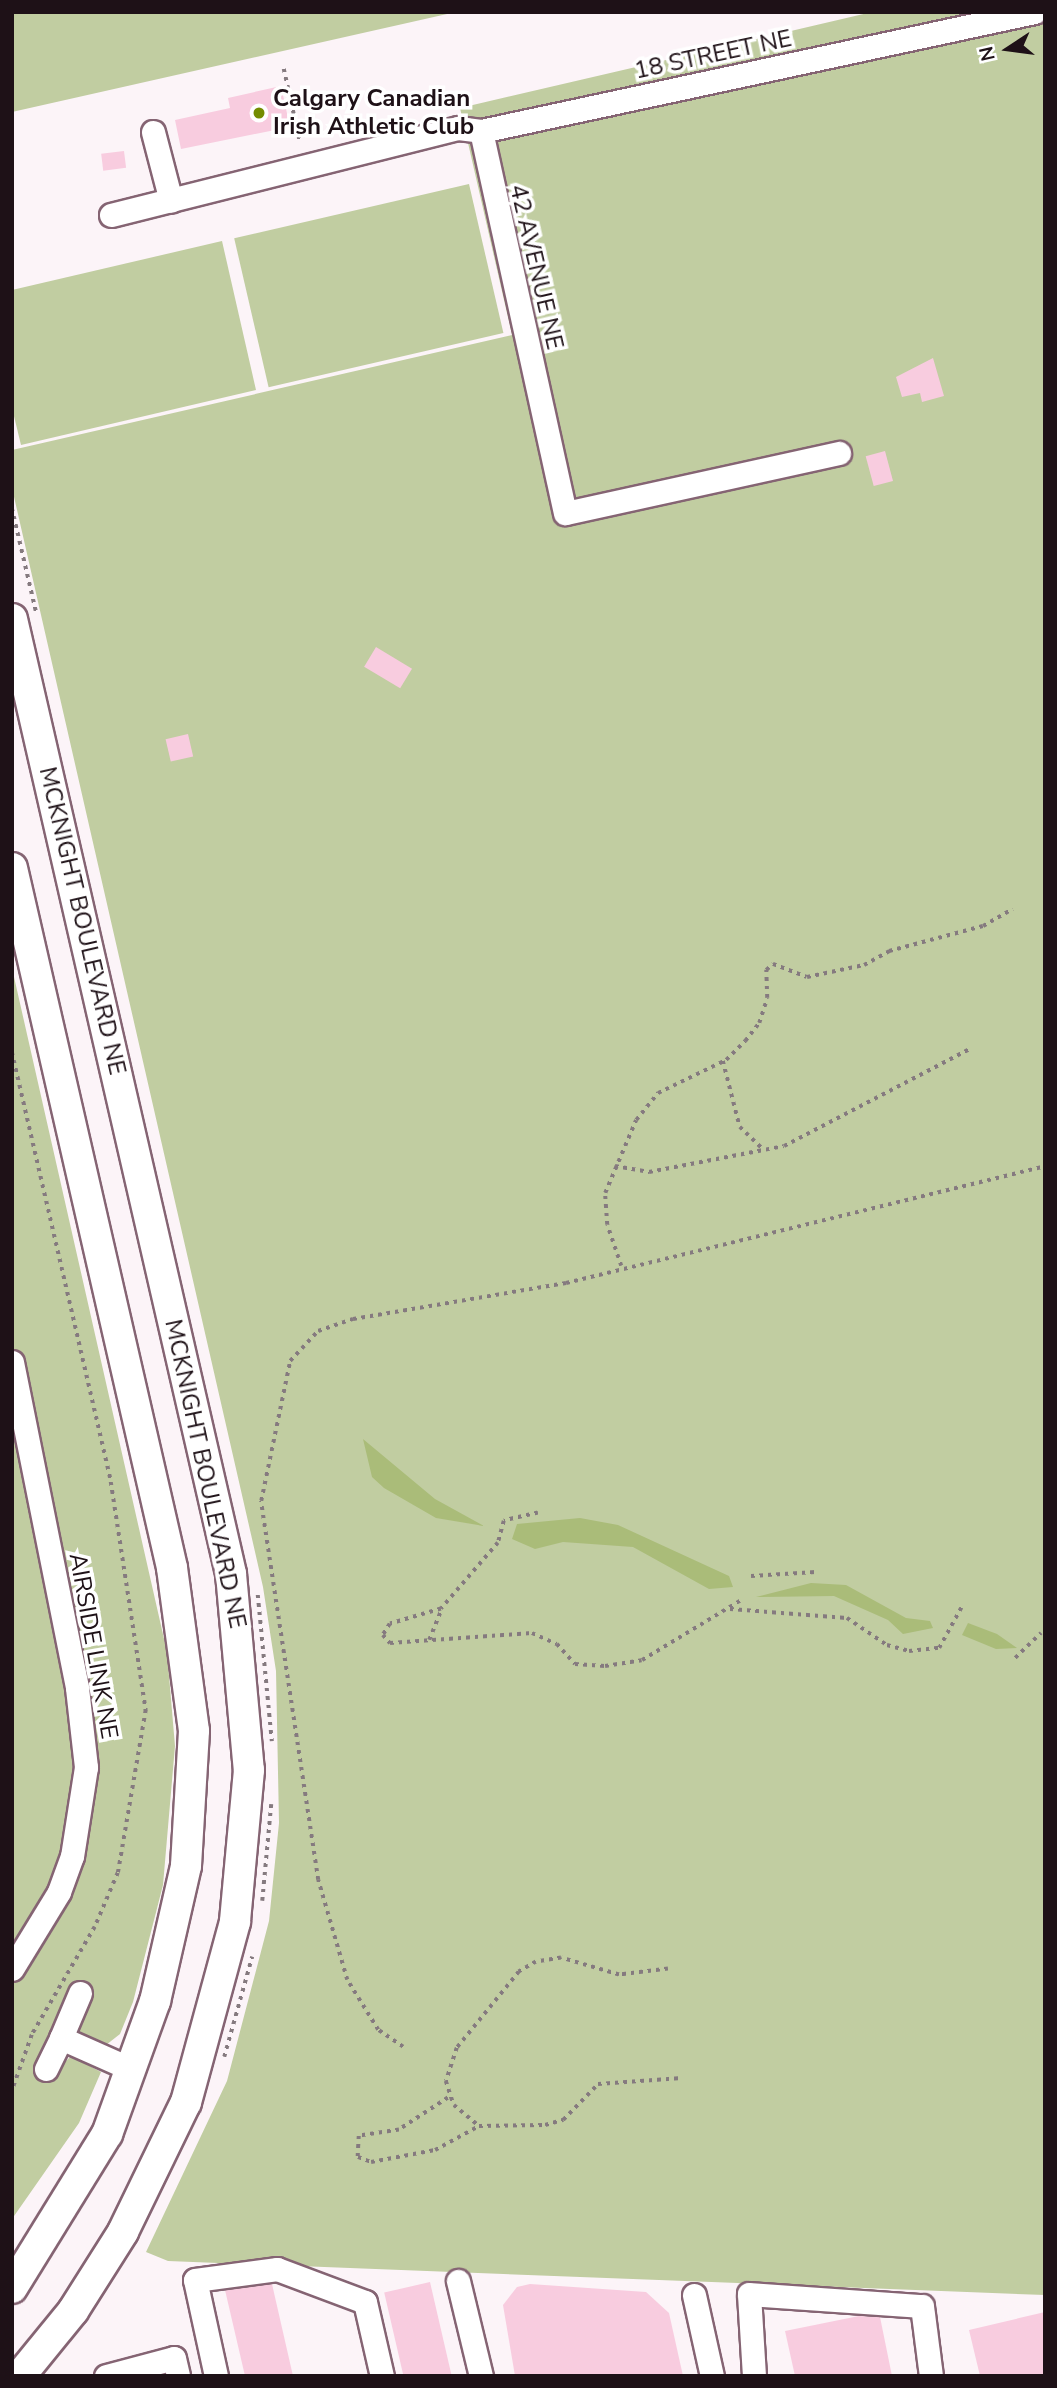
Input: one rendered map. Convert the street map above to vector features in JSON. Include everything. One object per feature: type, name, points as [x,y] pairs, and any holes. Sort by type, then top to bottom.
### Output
[{"type":"main road","name":"MCKNIGHT BOULEVARD NE","points":[[12,619],[231,1574],[249,1770],[235,1922],[186,2102],[123,2232],[73,2311],[20,2376]]},
{"type":"main road","points":[[12,868],[172,1568],[193,1718],[186,1866],[155,2001],[107,2134],[12,2288]]},
{"type":"main road","points":[[12,2250],[87,2149],[107,2134]]},
{"type":"street","name":"18 STREET NE","points":[[481,131],[1034,12]]},
{"type":"street","points":[[111,215],[458,128],[481,131]]},
{"type":"street","name":"42 AVENUE NE","points":[[481,131],[565,513],[839,453]]},
{"type":"street","points":[[153,132],[171,201]]},
{"type":"street","name":"AIRSIDE LINK NE","points":[[12,1362],[77,1688],[86,1767],[74,1845],[59,1892],[12,1969]]},
{"type":"street","points":[[46,2069],[80,1993]]},
{"type":"street","points":[[61,2038],[131,2069]]},
{"type":"street","points":[[216,2376],[195,2280],[277,2269],[365,2302],[382,2376]]},
{"type":"street","points":[[458,2281],[481,2376]]},
{"type":"street","points":[[754,2376],[749,2294],[922,2306],[930,2376]]},
{"type":"street","points":[[694,2295],[712,2376]]},
{"type":"street","points":[[106,2376],[174,2358],[178,2376]]},
{"type":"path","points":[[284,69],[300,142]]},
{"type":"path","points":[[621,1266],[607,1225],[605,1193],[636,1120],[658,1093],[723,1061],[758,1023],[767,998],[766,970],[773,964],[807,977],[864,965],[889,951],[983,926],[1012,909]]},
{"type":"path","points":[[615,1166],[649,1172],[783,1146],[968,1050]]},
{"type":"path","points":[[12,1052],[111,1482],[146,1710],[118,1873],[95,1927],[32,2035],[12,2091]]},
{"type":"path","points":[[723,1061],[740,1127],[763,1149]]},
{"type":"path","points":[[403,2047],[378,2031],[347,1980],[318,1880],[262,1512],[290,1362],[305,1342],[333,1325],[566,1283],[621,1266],[1045,1166]]},
{"type":"path","points":[[429,1640],[441,1609],[498,1543],[504,1521],[538,1513]]},
{"type":"path","points":[[751,1576],[816,1572]]},
{"type":"path","points":[[441,1609],[390,1624],[383,1634],[390,1643],[532,1633],[557,1644],[575,1664],[605,1666],[642,1660],[741,1600]]},
{"type":"path","points":[[730,1609],[847,1618],[887,1645],[909,1651],[939,1647],[961,1608]]},
{"type":"path","points":[[1015,1658],[1041,1633]]},
{"type":"path","points":[[479,2126],[449,2097],[446,2081],[457,2048],[519,1972],[561,1958],[602,1973],[668,1969]]},
{"type":"path","points":[[449,2097],[399,2130],[359,2136],[358,2157],[371,2162],[435,2150],[479,2126],[556,2124],[598,2084],[682,2078]]},
{"type":"shaded area","points":[[12,12],[456,12],[12,112]]},
{"type":"shaded area","points":[[872,12],[1045,12],[1045,2295],[168,2261],[146,2252],[227,2081],[269,1921],[279,1823],[276,1671],[263,1587],[12,488],[12,450],[512,335],[460,108]]},
{"type":"shaded area","points":[[469,184],[503,333],[269,387],[234,238]]},
{"type":"shaded area","points":[[222,241],[256,390],[21,445],[12,408],[12,290]]},
{"type":"shaded area","points":[[12,968],[167,1652],[175,1746],[163,1885],[133,2002],[120,2034],[106,2045],[81,2035],[78,2023],[93,1992],[74,1982],[36,2066],[56,2071],[71,2056],[101,2072],[79,2123],[12,2219]]},
{"type":"shaded area","points":[[363,1439],[435,1499],[484,1526],[436,1518],[384,1488],[372,1477]]},
{"type":"shaded area","points":[[580,1518],[618,1525],[729,1576],[733,1587],[709,1589],[633,1547],[563,1542],[535,1549],[512,1539],[517,1524]]},
{"type":"shaded area","points":[[811,1583],[846,1585],[906,1618],[930,1621],[933,1628],[903,1634],[888,1620],[834,1596],[756,1597]]},
{"type":"shaded area","points":[[968,1623],[997,1634],[1017,1648],[996,1649],[962,1635]]},
{"type":"building","points":[[281,86],[290,127],[181,149],[175,120],[230,108],[228,98]]},
{"type":"building","points":[[124,151],[126,168],[103,171],[101,154]]},
{"type":"building","points":[[933,358],[944,396],[922,402],[920,393],[902,397],[896,377]]},
{"type":"building","points":[[885,451],[893,481],[874,486],[866,456]]},
{"type":"building","points":[[376,647],[412,669],[400,688],[364,667]]},
{"type":"building","points":[[188,734],[193,756],[171,762],[166,739]]},
{"type":"building","points":[[430,2282],[452,2376],[403,2376],[384,2293]]},
{"type":"building","points":[[272,2284],[293,2376],[245,2376],[225,2290]]},
{"type":"building","points":[[530,2284],[646,2292],[669,2313],[683,2376],[515,2376],[503,2305],[517,2287]]},
{"type":"building","points":[[1045,2312],[1045,2376],[980,2376],[969,2330]]},
{"type":"building","points":[[859,2316],[880,2317],[892,2376],[795,2376],[785,2331]]},
{"type":"place","name":"Calgary Canadian Irish Athletic Club","points":[[259,113]]}]
